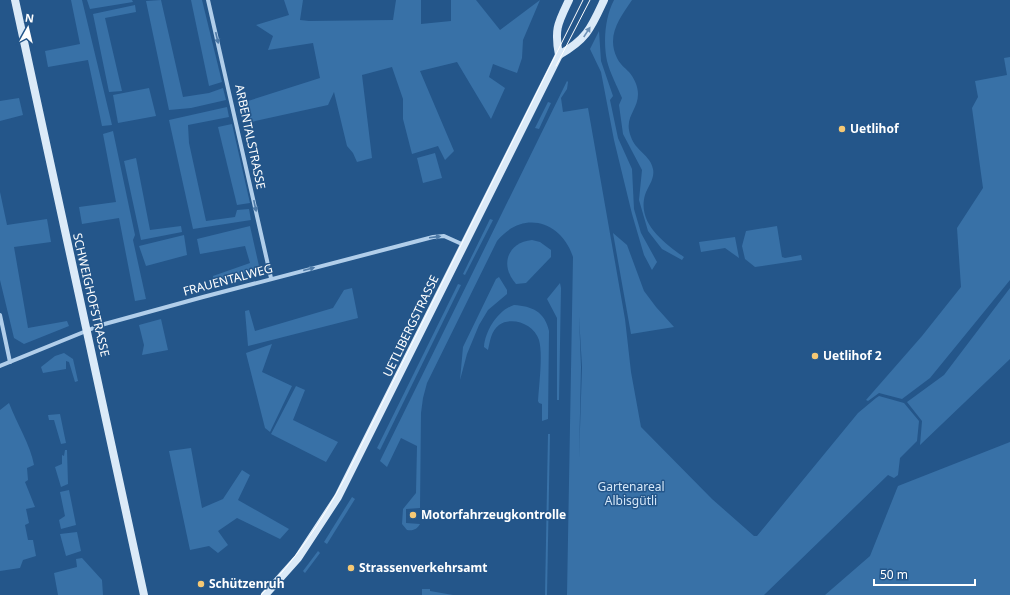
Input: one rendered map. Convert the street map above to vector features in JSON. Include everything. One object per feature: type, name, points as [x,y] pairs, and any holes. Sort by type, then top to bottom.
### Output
[{"type":"main road","name":"SCHWEIGHOFSTRASSE","points":[[15,0],[144,595]]},
{"type":"main road","points":[[569,0],[559,24],[556,36],[559,55],[574,46],[585,36],[604,0]]},
{"type":"main road","name":"UETLIBERGSTRASSE","points":[[265,595],[306,547],[338,497],[559,55]]},
{"type":"street","name":"ARBENTALSTRASSE","points":[[208,0],[271,278]]},
{"type":"street","name":"FRAUENTALWEG","points":[[0,366],[87,330],[271,278],[433,237],[444,236],[464,245]]},
{"type":"street","points":[[0,315],[10,362]]},
{"type":"green space","points":[[71,0],[82,0],[112,125],[102,126],[88,60],[48,67],[45,51],[80,44]]},
{"type":"green space","points":[[87,0],[132,0],[133,2],[90,9]]},
{"type":"green space","points":[[161,0],[183,97],[209,93],[223,88],[226,100],[191,108],[169,110],[146,1]]},
{"type":"green space","points":[[191,0],[202,0],[222,82],[209,86]]},
{"type":"green space","points":[[284,0],[303,0],[300,20],[309,21],[393,20],[396,0],[421,0],[421,24],[451,21],[451,0],[476,0],[500,30],[540,0],[523,40],[522,58],[517,73],[493,64],[489,77],[505,88],[491,119],[457,62],[420,71],[454,151],[445,160],[438,146],[412,154],[403,119],[403,99],[392,67],[362,75],[372,158],[357,162],[353,153],[347,146],[334,92],[328,105],[251,122],[245,102],[320,78],[313,43],[268,50],[273,36],[256,25],[289,15]]},
{"type":"green space","points":[[614,0],[632,0],[619,20],[613,42],[618,60],[631,74],[637,88],[638,94],[636,105],[629,124],[631,137],[636,146],[652,164],[653,169],[652,179],[645,195],[645,215],[654,231],[661,239],[684,257],[682,260],[662,249],[648,231],[639,200],[642,170],[623,134],[619,105],[622,98],[610,70],[606,54],[605,38],[607,22]]},
{"type":"green space","points":[[135,5],[136,12],[105,18],[122,91],[109,92],[93,14]]},
{"type":"green space","points":[[599,31],[601,61],[613,96],[610,100],[618,138],[632,169],[634,209],[641,233],[657,262],[652,270],[644,255],[632,214],[614,140],[601,72],[590,49]]},
{"type":"green space","points":[[1010,57],[1010,280],[930,378],[902,399],[879,393],[868,401],[866,400],[922,336],[961,287],[957,228],[983,188],[972,108],[978,97],[975,81],[1007,75],[1004,58]]},
{"type":"green space","name":"Gartenareal Albisgütli","points":[[567,81],[567,89],[561,98],[563,112],[588,108],[625,319],[631,372],[641,427],[712,499],[754,536],[757,536],[858,413],[876,398],[879,396],[904,403],[919,421],[917,441],[900,458],[898,475],[894,478],[888,475],[764,595],[567,595],[573,257],[567,244],[560,235],[550,228],[540,224],[529,223],[518,225],[507,231],[497,241],[427,383],[421,413],[420,508],[406,509],[406,523],[420,524],[415,529],[407,530],[402,524],[403,509],[416,493],[417,446],[401,438],[387,467],[380,461]],"holes":[[[579,316],[582,367],[579,459],[581,367]]]},
{"type":"green space","points":[[149,88],[156,116],[118,123],[113,95]]},
{"type":"green space","points":[[19,98],[23,115],[0,121],[0,101]]},
{"type":"green space","points":[[548,102],[551,103],[539,129],[535,128]]},
{"type":"green space","points":[[227,107],[229,117],[188,125],[189,143],[206,221],[235,217],[237,210],[249,209],[251,220],[193,229],[169,120]]},
{"type":"green space","points":[[232,124],[250,203],[237,205],[218,127]]},
{"type":"green space","points":[[113,131],[135,235],[133,240],[146,299],[135,301],[119,218],[82,224],[79,207],[116,202],[103,134]]},
{"type":"green space","points":[[435,153],[442,178],[423,183],[417,158]]},
{"type":"green space","points":[[136,158],[150,230],[181,226],[182,232],[141,240],[124,161]]},
{"type":"green space","points":[[0,192],[7,225],[47,219],[51,242],[14,247],[28,328],[67,321],[69,326],[24,344],[14,338],[0,280]]},
{"type":"green space","points":[[490,219],[493,220],[465,275],[463,274]]},
{"type":"green space","points":[[250,226],[259,266],[253,271],[214,283],[213,276],[250,263],[245,246],[200,254],[197,239]]},
{"type":"green space","points":[[777,226],[782,257],[785,258],[801,255],[802,260],[755,267],[745,259],[742,246],[746,231]]},
{"type":"green space","points":[[613,233],[627,245],[644,291],[674,327],[631,334]]},
{"type":"green space","points":[[184,235],[187,255],[146,266],[139,246]]},
{"type":"green space","points":[[735,237],[739,258],[725,248],[701,252],[699,242]]},
{"type":"green space","points":[[532,240],[540,242],[551,250],[551,257],[526,283],[516,284],[508,269],[507,262],[509,256],[517,245]]},
{"type":"green space","points":[[499,277],[507,290],[507,294],[488,310],[479,325],[467,354],[460,380],[463,347],[496,279]]},
{"type":"green space","points":[[560,283],[559,400],[557,400],[557,318],[547,299]]},
{"type":"green space","points":[[458,284],[461,285],[380,450],[377,448]]},
{"type":"green space","points":[[352,288],[358,318],[248,346],[245,311],[249,310],[255,331],[333,308],[344,290]]},
{"type":"green space","points":[[1010,288],[1010,359],[920,445],[922,421],[907,402],[944,375]]},
{"type":"green space","points":[[514,305],[537,311],[547,324],[549,331],[548,419],[542,421],[542,404],[538,401],[541,353],[539,340],[536,334],[528,326],[522,323],[510,321],[504,322],[494,330],[488,350],[484,347],[487,334],[493,322],[503,311]]},
{"type":"green space","points":[[161,319],[168,350],[142,355],[144,345],[139,325]]},
{"type":"green space","points":[[272,344],[262,372],[292,386],[270,432],[265,428],[246,353]]},
{"type":"green space","points":[[64,353],[73,359],[78,381],[75,382],[69,362],[66,361],[66,369],[43,373],[41,367],[55,356]]},
{"type":"green space","points":[[296,386],[305,390],[293,420],[338,442],[326,462],[271,434]]},
{"type":"green space","points":[[9,403],[27,442],[34,465],[27,468],[28,480],[25,482],[35,507],[26,509],[29,523],[25,525],[28,540],[33,540],[36,556],[23,560],[20,568],[0,571],[0,410]]},
{"type":"green space","points":[[60,414],[66,443],[61,444],[54,420],[49,420],[48,415]]},
{"type":"green space","points":[[548,434],[550,434],[547,595],[545,595]]},
{"type":"green space","points":[[1010,442],[1010,595],[825,595],[870,556],[898,486]]},
{"type":"green space","points":[[191,448],[202,508],[223,499],[242,470],[250,475],[238,500],[289,529],[280,539],[237,518],[218,531],[228,545],[218,553],[209,546],[190,550],[169,451]]},
{"type":"green space","points":[[65,450],[67,450],[68,484],[61,487],[55,467],[62,464],[62,455],[64,456]]},
{"type":"green space","points":[[69,490],[76,525],[61,529],[59,520],[65,516],[60,492]]},
{"type":"green space","points":[[352,497],[355,499],[327,544],[324,542]]},
{"type":"green space","points":[[77,532],[81,551],[66,556],[60,534]]},
{"type":"green space","points":[[318,551],[320,553],[305,573],[303,571]]},
{"type":"green space","points":[[82,558],[102,580],[103,595],[58,595],[54,573],[77,567],[76,559]]},
{"type":"green space","points":[[422,589],[430,589],[430,591],[453,595],[422,595]]},
{"type":"tram line","points":[[261,595],[307,540],[327,510],[345,478],[583,0]]},
{"type":"tram line","points":[[556,66],[590,0]]},
{"type":"place","name":"Uetlihof","points":[[842,129]]},
{"type":"place","name":"Uetlihof 2","points":[[815,356]]},
{"type":"place","name":"Motorfahrzeugkontrolle","points":[[413,515]]},
{"type":"place","name":"Strassenverkehrsamt","points":[[351,568]]},
{"type":"place","name":"Schützenruh","points":[[201,584]]}]
